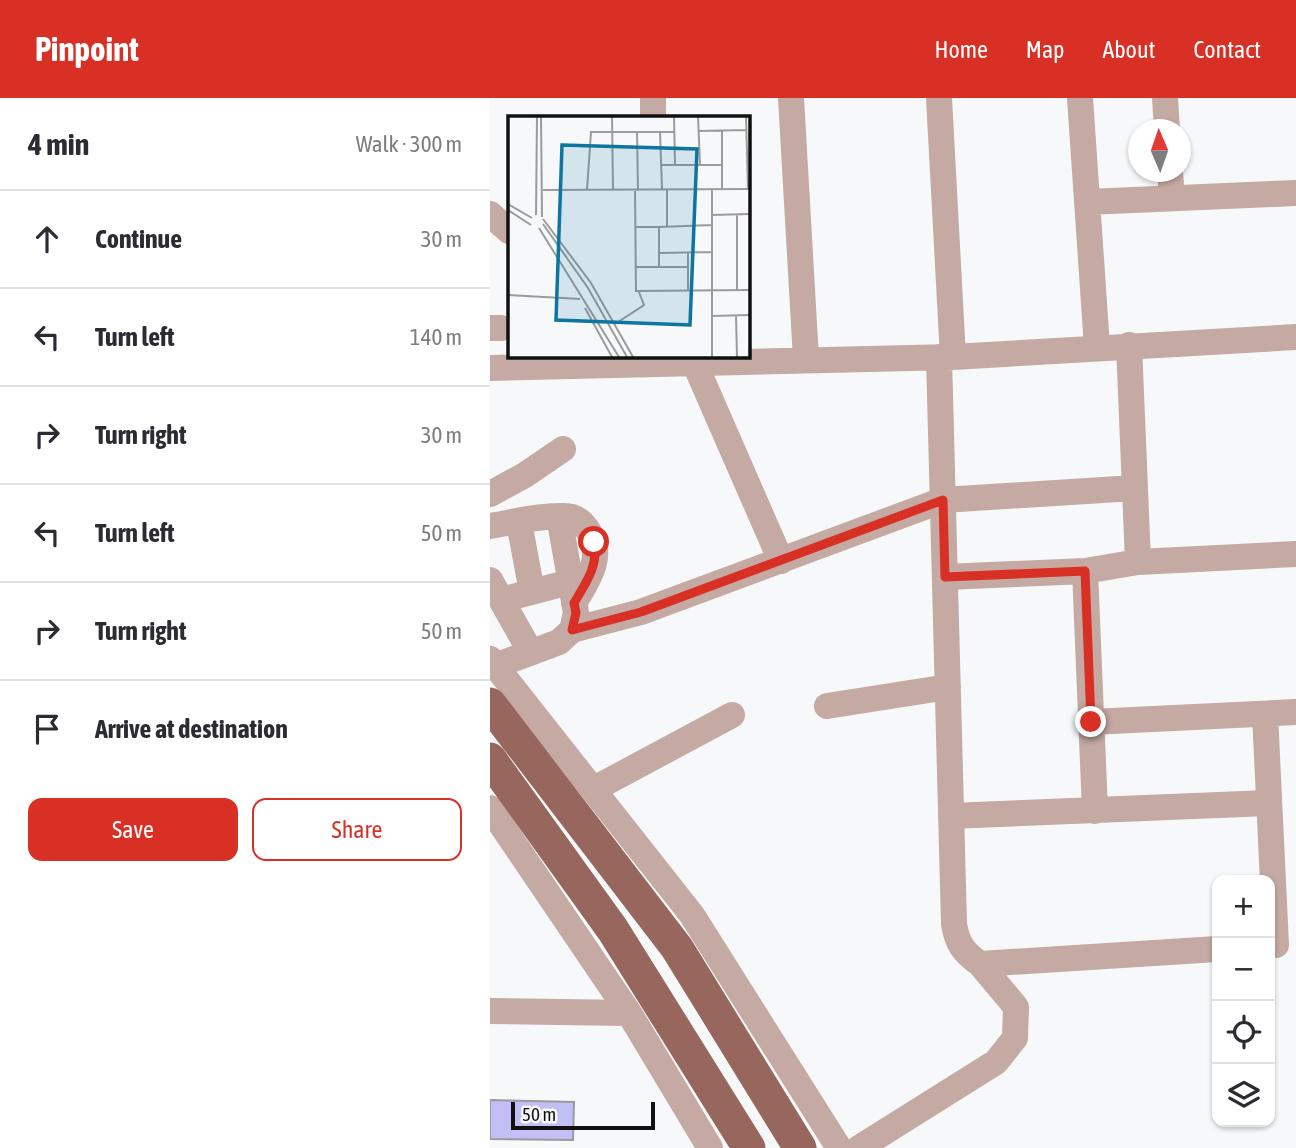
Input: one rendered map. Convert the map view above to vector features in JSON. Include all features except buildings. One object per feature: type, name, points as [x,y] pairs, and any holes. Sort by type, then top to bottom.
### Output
[{"type":"main road","points":[[490,704],[677,948],[800,1148]]},
{"type":"main road","points":[[490,759],[613,930],[749,1148]]},
{"type":"street","points":[[653,98],[653,116]]},
{"type":"street","points":[[791,98],[806,359]]},
{"type":"street","points":[[859,1148],[996,1062],[1015,1038],[1016,1007],[980,964],[966,954],[956,940],[954,924],[943,500],[946,357],[939,98]]},
{"type":"street","points":[[1080,98],[1097,347]]},
{"type":"street","points":[[1165,98],[1166,119]]},
{"type":"street","points":[[1087,202],[1171,184],[1296,193]]},
{"type":"street","points":[[490,214],[508,230]]},
{"type":"street","points":[[490,368],[650,360],[695,364],[946,357],[1296,337]]},
{"type":"street","points":[[1129,345],[1138,562]]},
{"type":"street","points":[[695,364],[781,561]]},
{"type":"street","points":[[490,494],[563,449]]},
{"type":"street","points":[[839,1148],[692,915],[493,662],[559,642],[572,630],[641,612],[943,500],[1134,488]]},
{"type":"street","points":[[490,526],[559,516],[576,613],[572,630]]},
{"type":"street","points":[[519,522],[532,592]]},
{"type":"street","points":[[945,577],[1085,571],[1138,562],[1296,554]]},
{"type":"street","points":[[1085,571],[1096,811]]},
{"type":"street","points":[[496,590],[572,593]]},
{"type":"street","points":[[496,590],[530,651]]},
{"type":"street","points":[[827,706],[948,687]]},
{"type":"street","points":[[1091,722],[1296,712]]},
{"type":"street","points":[[1265,714],[1268,803],[1281,945]]},
{"type":"street","points":[[594,789],[732,715]]},
{"type":"street","points":[[951,816],[1268,803]]},
{"type":"street","points":[[490,808],[629,1013],[710,1148]]},
{"type":"street","points":[[980,964],[1212,949]]},
{"type":"street","points":[[490,1011],[629,1013]]},
{"type":"route","points":[[594,542],[596,559],[574,603],[576,613],[572,630],[641,612],[943,500],[945,577],[1085,571],[1091,722]]}]
